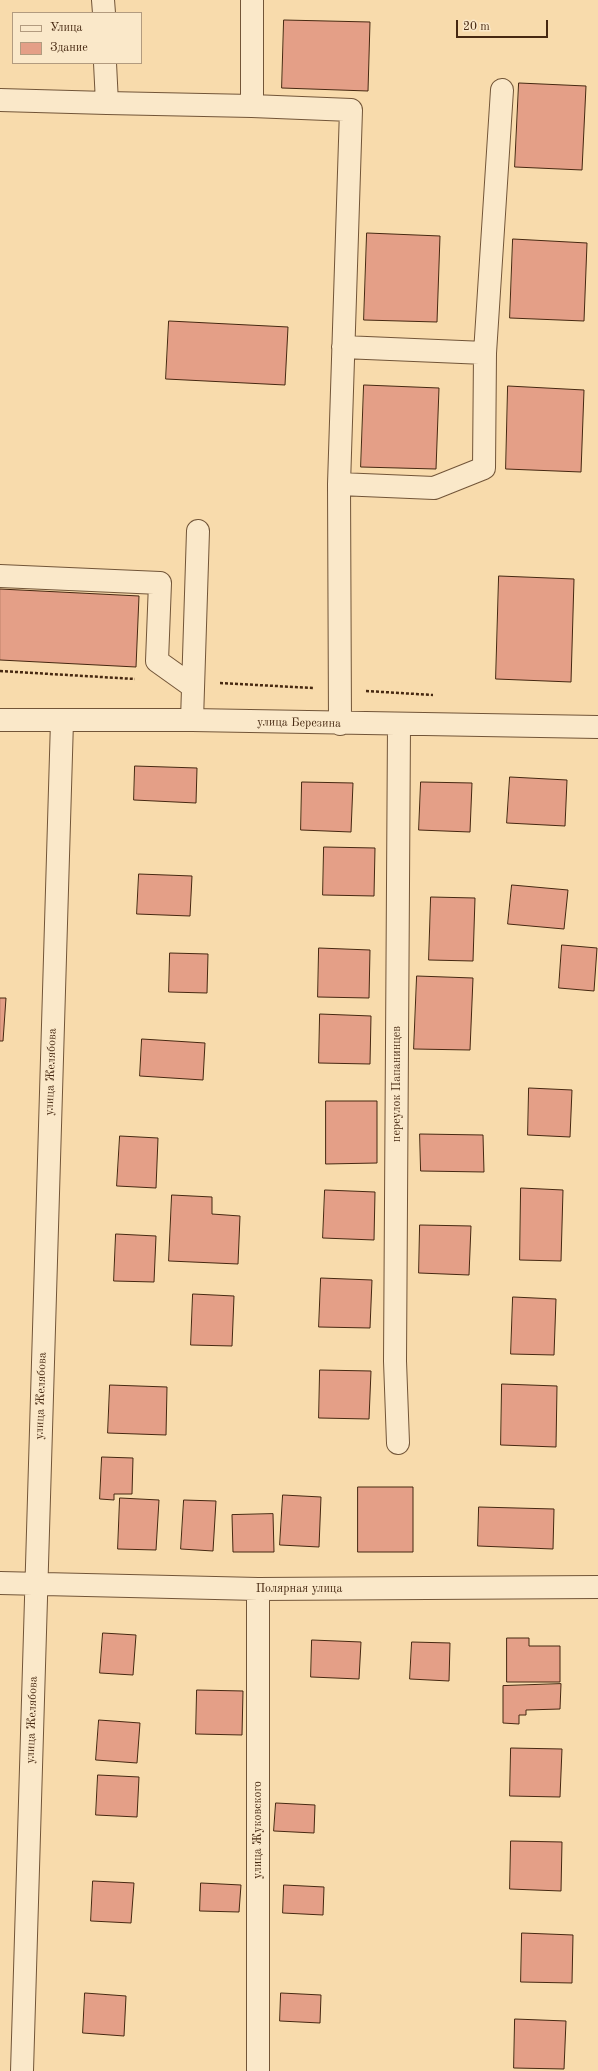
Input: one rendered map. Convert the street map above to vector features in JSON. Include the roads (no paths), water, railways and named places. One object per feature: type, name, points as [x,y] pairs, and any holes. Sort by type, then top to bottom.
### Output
[{"type":"street","points":[[103,0],[104,12]]},
{"type":"street","points":[[252,0],[252,106]]},
{"type":"street","points":[[105,64],[106,103]]},
{"type":"street","points":[[339,484],[434,488],[484,468],[486,353],[502,90]]},
{"type":"street","points":[[0,100],[351,110],[339,484],[340,724]]},
{"type":"street","points":[[343,347],[486,353]]},
{"type":"street","points":[[192,720],[198,531]]},
{"type":"street","points":[[0,576],[160,583],[157,661],[192,684]]},
{"type":"street","name":"улица Березина","points":[[0,720],[192,720],[340,724],[598,727]]},
{"type":"street","name":"улица Желябова","points":[[22,2071],[35,1584],[62,721]]},
{"type":"street","name":"переулок Папанинцев","points":[[398,1443],[395,1361],[399,725]]},
{"type":"street","name":"Полярная улица","points":[[0,1583],[258,1589],[598,1587]]},
{"type":"street","name":"улица Жуковского","points":[[258,1589],[258,2071]]}]
